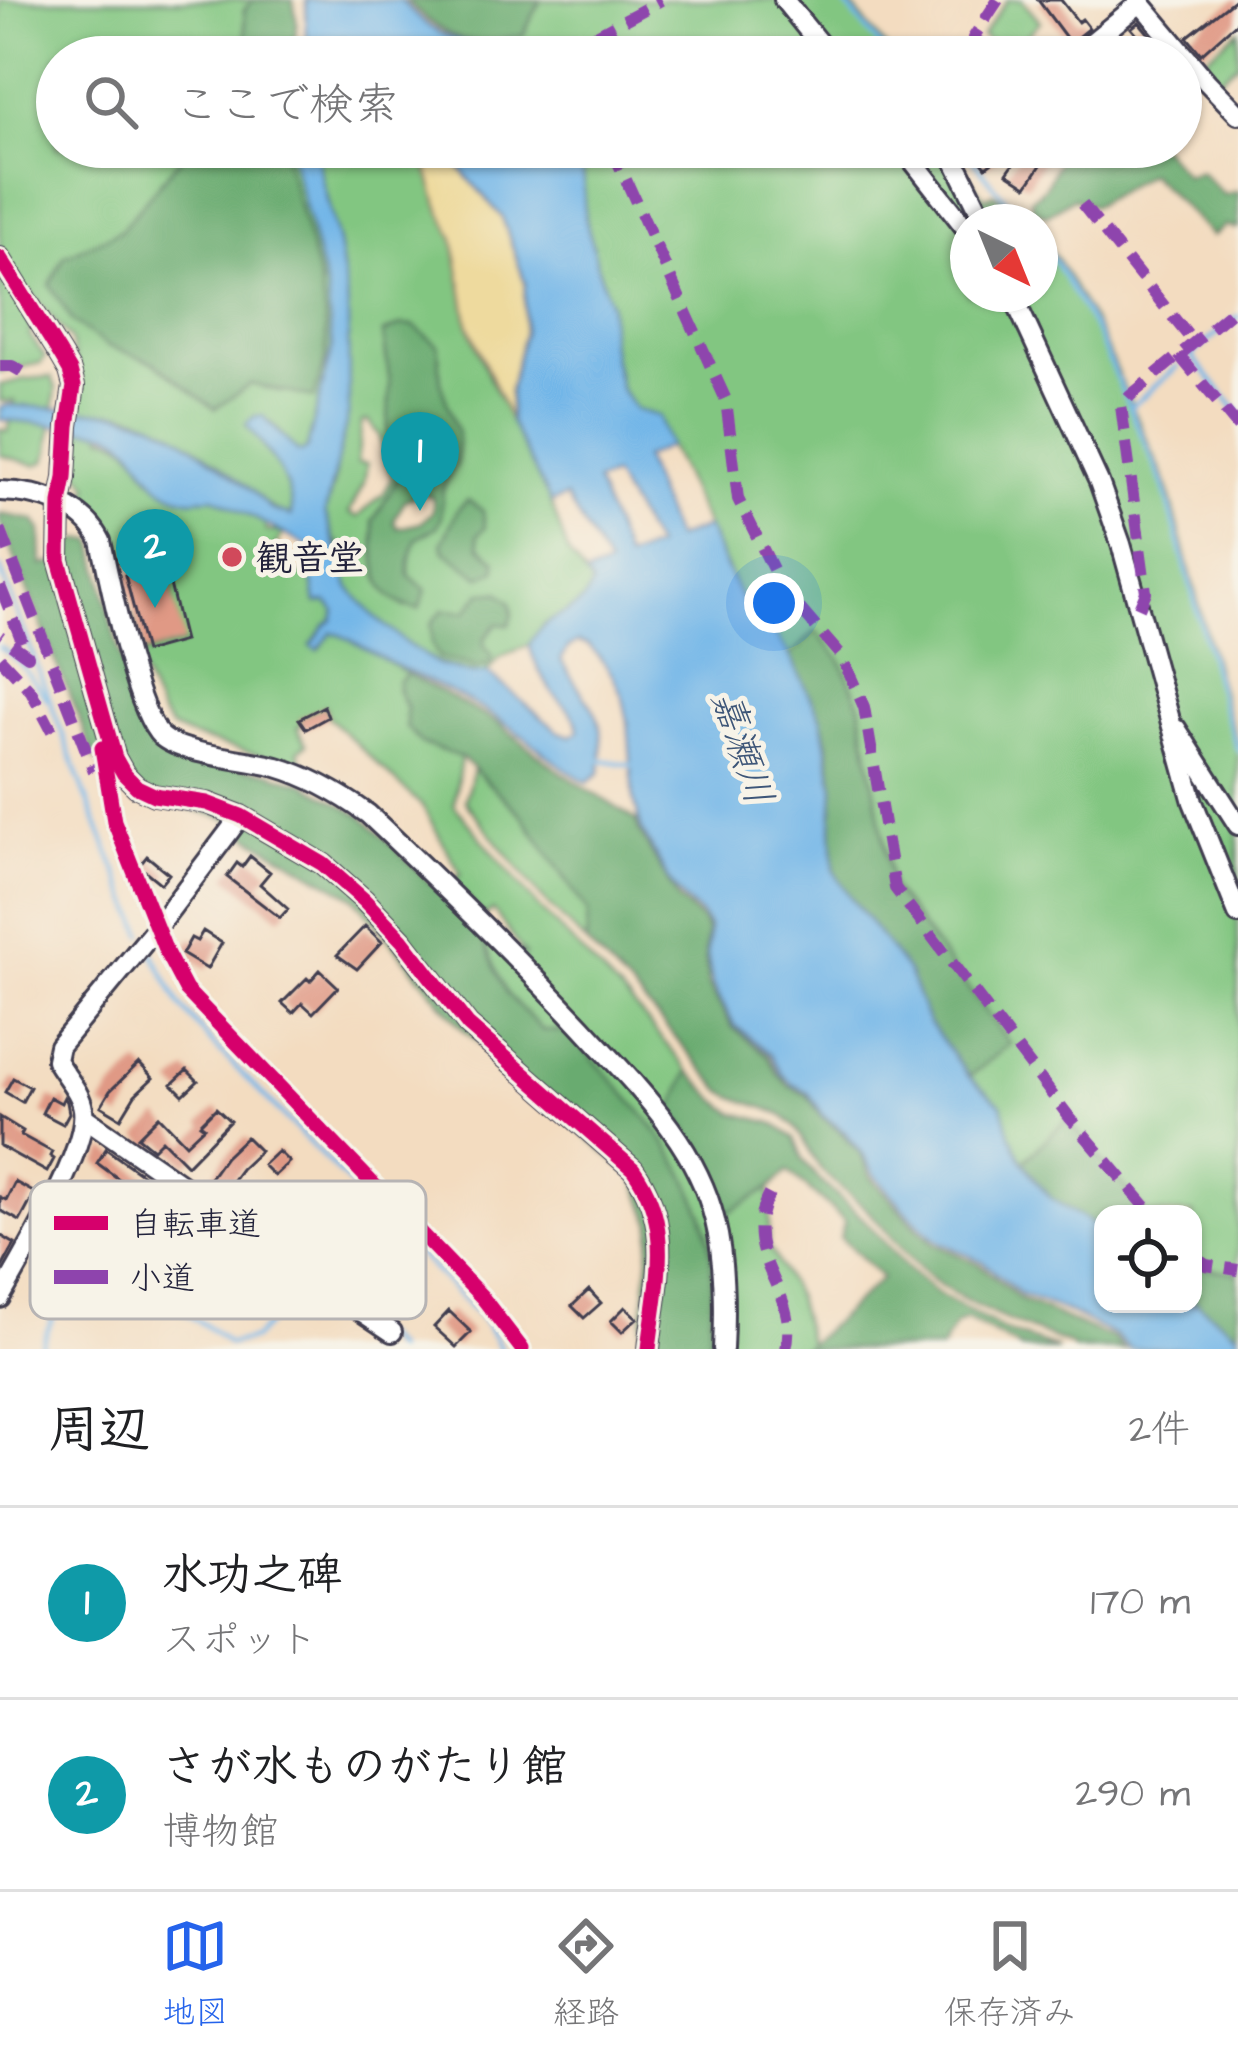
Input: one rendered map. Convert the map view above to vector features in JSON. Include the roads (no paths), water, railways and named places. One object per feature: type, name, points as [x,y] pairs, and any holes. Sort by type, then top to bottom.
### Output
[{"type":"street","points":[[784,0],[813,36]]},
{"type":"street","points":[[1099,36],[1139,2],[1168,36]]},
{"type":"street","points":[[1202,76],[1238,114]]},
{"type":"street","points":[[918,168],[950,208]]},
{"type":"street","points":[[959,168],[976,204]]},
{"type":"street","points":[[0,258],[70,370],[74,386],[58,560],[115,758],[124,774],[154,795],[207,803],[241,816],[323,864],[402,940],[468,1025],[633,1169],[652,1198],[660,1231],[649,1349]]},
{"type":"street","points":[[1020,312],[1099,482],[1121,544],[1193,802],[1238,914]]},
{"type":"street","points":[[0,491],[60,503],[85,517],[101,541],[142,700],[160,735],[184,748],[306,777],[368,814],[524,965],[665,1119],[715,1220],[723,1284],[723,1349]]},
{"type":"street","points":[[1169,719],[1238,825]]},
{"type":"street","points":[[61,1181],[84,1117],[82,1102],[56,1060],[59,1046],[241,816]]},
{"type":"street","points":[[84,1117],[176,1181]]},
{"type":"street","points":[[0,1298],[30,1242]]},
{"type":"street","points":[[373,1319],[392,1332]]},
{"type":"water","points":[[306,0],[401,0],[446,36],[307,36]]},
{"type":"water","name":"嘉瀬川","points":[[295,168],[320,168],[348,306],[349,411],[325,513],[349,587],[407,644],[440,665],[472,674],[487,672],[559,732],[571,736],[579,731],[547,685],[529,645],[548,622],[582,602],[592,585],[586,575],[608,566],[566,497],[551,503],[510,422],[510,388],[524,332],[525,282],[502,217],[460,168],[581,168],[585,216],[610,304],[610,342],[620,388],[636,410],[659,416],[669,446],[643,458],[675,539],[707,527],[743,604],[762,615],[790,656],[822,719],[834,787],[834,871],[908,972],[928,1022],[969,1077],[1002,1105],[1023,1162],[1049,1197],[1094,1225],[1094,1313],[1202,1313],[1202,1307],[1238,1334],[1238,1349],[1130,1349],[1070,1313],[1021,1295],[982,1261],[935,1240],[808,1092],[792,1084],[771,1054],[734,1025],[712,984],[709,928],[670,882],[642,830],[634,800],[623,698],[613,676],[588,645],[578,642],[561,660],[594,710],[602,735],[600,773],[587,782],[489,713],[347,638],[332,632],[318,650],[311,646],[335,611],[327,602],[316,603],[311,571],[315,550],[214,497],[191,499],[172,494],[112,434],[0,420],[0,408],[118,413],[153,422],[206,455],[272,510],[291,516],[284,479],[246,424],[263,416],[297,451],[307,449],[332,347],[327,292]],"holes":[[[613,476],[655,547],[626,559],[596,482]]]},
{"type":"waterway","points":[[842,0],[872,36]]},
{"type":"waterway","points":[[980,168],[1009,204]]},
{"type":"waterway","points":[[1058,267],[1098,336],[1164,486],[1238,751]]},
{"type":"waterway","points":[[1238,317],[1191,355],[1238,412]]},
{"type":"waterway","points":[[1130,408],[1177,367]]},
{"type":"waterway","points":[[0,568],[143,934]]},
{"type":"waterway","points":[[0,647],[18,661],[47,699]]},
{"type":"waterway","points":[[596,759],[632,765]]},
{"type":"waterway","points":[[148,944],[180,1005],[210,1041],[347,1181]]},
{"type":"waterway","points":[[426,1262],[484,1321],[501,1349]]},
{"type":"waterway","points":[[40,1349],[52,1319]]},
{"type":"waterway","points":[[196,1319],[228,1344],[253,1339],[272,1319]]},
{"type":"waterway","points":[[382,1336],[394,1349]]},
{"type":"place","name":"水功之碑","points":[[420,511]]},
{"type":"place","name":"観音堂","points":[[232,557]]},
{"type":"place","name":"さが水ものがたり館","points":[[155,608]]}]
